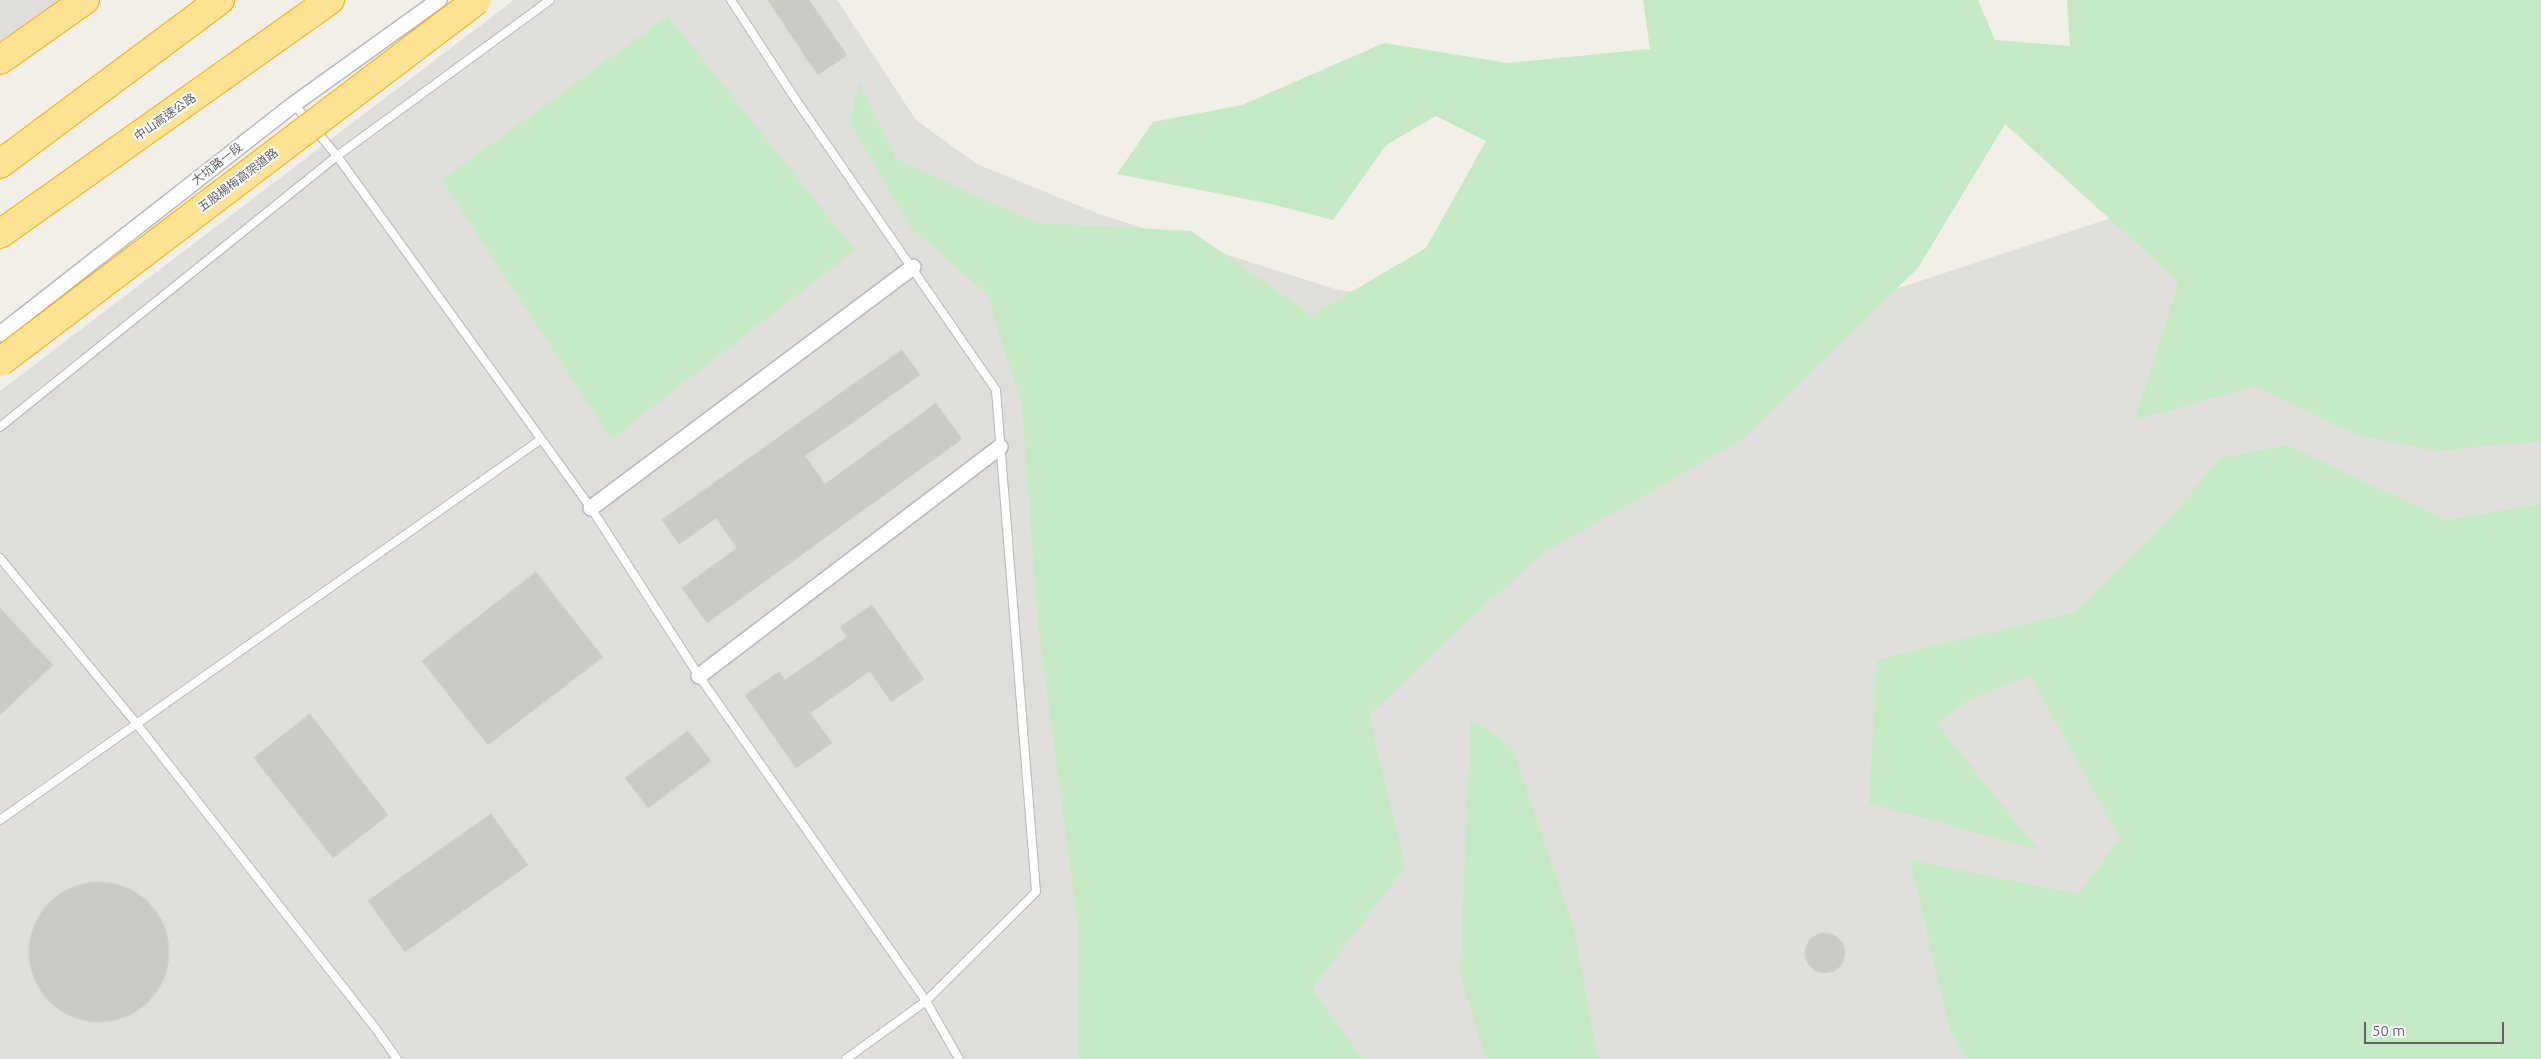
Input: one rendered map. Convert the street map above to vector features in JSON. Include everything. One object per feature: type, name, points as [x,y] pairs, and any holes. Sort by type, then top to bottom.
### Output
[{"type":"highway","points":[[0,60],[85,0]]},
{"type":"highway","points":[[0,164],[220,0]]},
{"type":"highway","name":"中山高速公路","points":[[0,234],[330,0]]},
{"type":"highway","name":"五股楊梅高架道路","points":[[0,362],[477,0]]},
{"type":"street","name":"大坑路一段","points":[[0,334],[294,104],[439,0]]},
{"type":"street","points":[[590,508],[913,267]]},
{"type":"street","points":[[699,676],[1000,447]]},
{"type":"lane","points":[[0,428],[337,156],[550,0]]},
{"type":"lane","points":[[731,0],[796,100],[913,267],[996,390],[1036,892],[926,1001],[846,1059]]},
{"type":"lane","points":[[294,104],[337,156],[590,508],[699,676],[926,1001],[958,1059]]},
{"type":"lane","points":[[0,820],[540,440]]},
{"type":"lane","points":[[0,558],[136,723],[376,1029],[397,1059]]},
{"type":"shaded area","points":[[0,0],[78,0],[0,54]]},
{"type":"shaded area","points":[[514,0],[837,0],[916,120],[977,164],[1099,214],[1338,290],[1739,341],[2150,205],[2541,109],[2541,1059],[0,1059],[0,391]]},
{"type":"green space","points":[[1643,0],[1978,0],[1995,40],[2070,46],[2067,0],[2541,0],[2541,441],[2437,451],[2357,435],[2255,386],[2135,420],[2179,282],[2005,124],[1918,268],[1740,441],[1543,553],[1463,625],[1369,715],[1405,867],[1312,989],[1363,1059],[1077,1059],[1079,933],[1038,624],[1022,405],[987,294],[910,227],[850,122],[859,82],[896,159],[1036,223],[1191,231],[1312,315],[1426,248],[1486,141],[1436,116],[1386,145],[1333,220],[1267,203],[1117,174],[1153,122],[1242,105],[1384,43],[1508,63],[1650,49]]},
{"type":"green space","points":[[668,16],[855,250],[611,439],[442,180]]},
{"type":"green space","points":[[2287,445],[2446,520],[2541,504],[2541,1059],[1965,1059],[1950,1029],[1910,860],[2078,894],[2120,839],[2030,676],[1972,698],[1937,723],[2038,850],[1869,803],[1877,660],[2075,612],[2157,532],[2221,458]]},
{"type":"green space","points":[[1471,718],[1512,747],[1574,930],[1598,1059],[1486,1059],[1460,974]]},
{"type":"building","points":[[768,0],[809,0],[847,55],[818,75]]},
{"type":"building","points":[[902,350],[920,375],[805,456],[825,484],[936,403],[962,439],[707,623],[682,588],[737,548],[716,518],[679,544],[662,520]]},
{"type":"building","points":[[536,572],[603,657],[488,745],[422,661]]},
{"type":"building","points":[[872,605],[924,679],[891,702],[870,671],[810,713],[832,743],[796,768],[745,695],[779,672],[785,680],[847,637],[840,627]]},
{"type":"building","points":[[0,608],[53,665],[0,715]]},
{"type":"building","points":[[310,714],[388,815],[333,858],[254,758]]},
{"type":"building","points":[[688,731],[711,761],[648,808],[625,778]]},
{"type":"building","points":[[491,814],[528,865],[405,952],[368,901]]},
{"type":"building","points":[[99,882],[113,883],[126,887],[149,902],[164,925],[168,938],[168,966],[164,979],[149,1002],[126,1017],[113,1021],[99,1022],[85,1021],[72,1017],[49,1002],[34,979],[30,966],[29,952],[30,938],[34,925],[49,902],[72,887],[85,883]]},
{"type":"building","points":[[1829,933],[1836,936],[1842,942],[1845,953],[1844,961],[1836,970],[1829,973],[1821,973],[1814,970],[1806,961],[1805,949],[1808,942],[1817,934]]}]
